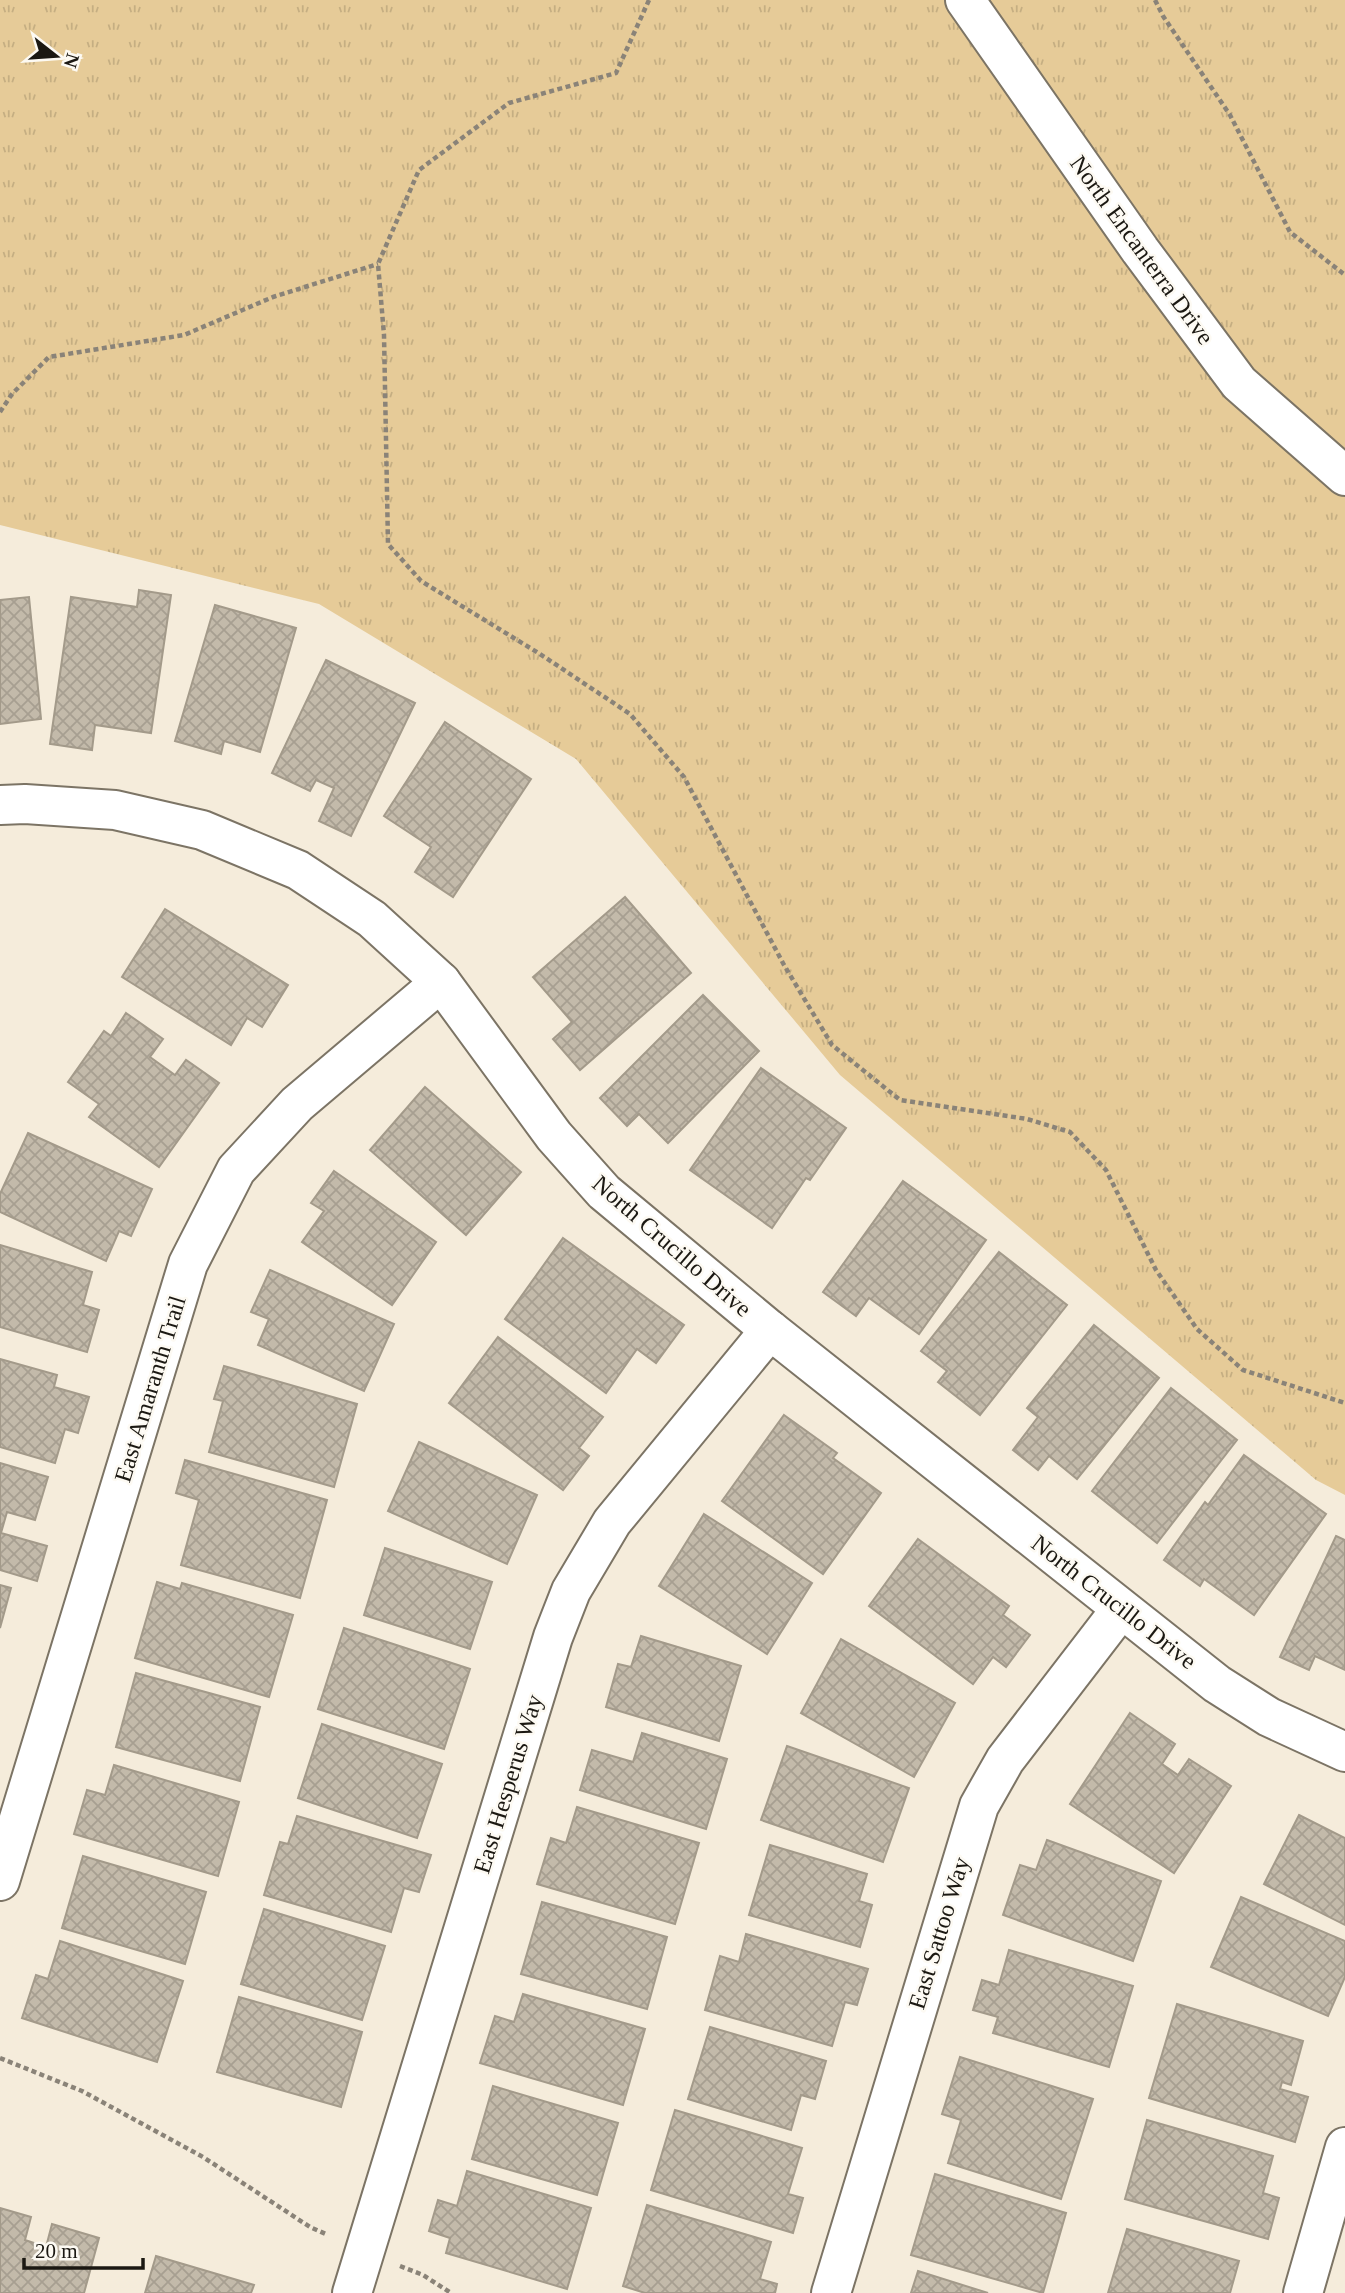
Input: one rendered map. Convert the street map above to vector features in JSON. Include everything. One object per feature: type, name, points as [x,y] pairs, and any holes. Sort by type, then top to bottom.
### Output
[{"type":"street","name":"North Encanterra Drive","points":[[965,0],[1140,250],[1239,383],[1345,476]]},
{"type":"street","name":"North Crucillo Drive","points":[[0,805],[26,804],[115,810],[202,830],[298,870],[372,919],[441,982],[554,1136],[604,1192],[770,1330],[1217,1684],[1269,1717],[1345,1752]]},
{"type":"street","name":"East Amaranth Trail","points":[[0,1881],[188,1264],[236,1170],[298,1104],[441,982]]},
{"type":"street","name":"East Hesperus Way","points":[[352,2293],[552,1637],[571,1591],[612,1522],[770,1330]]},
{"type":"street","name":"East Sattoo Way","points":[[831,2293],[979,1806],[1005,1760],[1121,1609]]},
{"type":"street","points":[[1303,2293],[1345,2147]]},
{"type":"path","points":[[649,0],[616,73],[509,103],[419,170],[378,264],[384,335],[388,544],[421,581],[540,654],[630,714],[684,777],[784,965],[832,1045],[900,1100],[1027,1119],[1070,1132],[1105,1170],[1156,1270],[1197,1329],[1243,1370],[1345,1403]]},
{"type":"path","points":[[1155,0],[1230,115],[1290,232],[1345,275]]},
{"type":"path","points":[[0,412],[12,394],[49,357],[184,335],[273,297],[378,264]]},
{"type":"path","points":[[0,2058],[82,2091],[203,2157],[310,2227],[423,2275],[451,2293]]},
{"type":"green space","points":[[0,0],[1345,0],[1345,1495],[1316,1480],[840,1075],[576,759],[319,604],[0,525]]},
{"type":"building","points":[[139,590],[171,595],[151,733],[95,725],[92,750],[50,744],[71,597],[137,607]]},
{"type":"building","points":[[29,597],[41,719],[0,724],[0,600]]},
{"type":"building","points":[[215,605],[296,628],[260,752],[224,741],[221,754],[175,741]]},
{"type":"building","points":[[326,660],[415,703],[351,836],[319,821],[334,788],[316,780],[310,791],[272,773]]},
{"type":"building","points":[[445,722],[531,779],[453,897],[415,872],[431,847],[384,816]]},
{"type":"building","points":[[625,897],[691,973],[580,1070],[553,1039],[572,1022],[533,977]]},
{"type":"building","points":[[165,909],[288,985],[262,1027],[247,1018],[231,1045],[122,977]]},
{"type":"building","points":[[703,995],[759,1051],[668,1143],[639,1114],[627,1126],[600,1098]]},
{"type":"building","points":[[126,1013],[163,1039],[150,1057],[175,1075],[186,1060],[219,1083],[159,1167],[89,1117],[99,1104],[68,1082],[104,1031],[111,1036]]},
{"type":"building","points":[[761,1068],[846,1128],[810,1180],[806,1178],[772,1228],[690,1170]]},
{"type":"building","points":[[425,1087],[521,1172],[466,1235],[370,1150]]},
{"type":"building","points":[[28,1133],[152,1189],[131,1236],[119,1231],[106,1261],[0,1212],[0,1194]]},
{"type":"building","points":[[334,1171],[436,1242],[392,1305],[302,1242],[324,1211],[311,1203]]},
{"type":"building","points":[[903,1181],[986,1240],[919,1334],[869,1298],[856,1316],[823,1292]]},
{"type":"building","points":[[563,1238],[684,1325],[656,1363],[637,1349],[606,1393],[505,1319]]},
{"type":"building","points":[[0,1245],[92,1272],[83,1305],[99,1310],[87,1352],[0,1327]]},
{"type":"building","points":[[999,1252],[1067,1305],[980,1415],[938,1382],[947,1371],[921,1351]]},
{"type":"building","points":[[270,1270],[394,1324],[364,1391],[258,1345],[269,1319],[251,1312]]},
{"type":"building","points":[[1094,1325],[1159,1378],[1077,1479],[1049,1456],[1038,1470],[1013,1450],[1038,1417],[1027,1408]]},
{"type":"building","points":[[498,1337],[603,1417],[579,1448],[589,1456],[563,1490],[449,1403]]},
{"type":"building","points":[[0,1359],[57,1375],[54,1387],[89,1397],[78,1433],[65,1429],[55,1463],[0,1447]]},
{"type":"building","points":[[224,1366],[357,1404],[334,1487],[209,1452],[223,1401],[214,1399]]},
{"type":"building","points":[[1171,1388],[1237,1440],[1157,1543],[1092,1491]]},
{"type":"building","points":[[784,1415],[837,1453],[833,1458],[881,1493],[823,1574],[722,1501]]},
{"type":"building","points":[[419,1442],[537,1495],[507,1564],[388,1511]]},
{"type":"building","points":[[1244,1455],[1326,1514],[1254,1615],[1204,1579],[1200,1586],[1164,1560],[1205,1502],[1208,1505]]},
{"type":"building","points":[[185,1460],[327,1500],[300,1598],[181,1565],[199,1500],[176,1493]]},
{"type":"building","points":[[0,1463],[48,1477],[35,1520],[7,1512],[1,1533],[47,1546],[37,1581],[0,1570]]},
{"type":"building","points":[[704,1514],[812,1583],[767,1654],[659,1586]]},
{"type":"building","points":[[1336,1536],[1345,1540],[1345,1670],[1315,1656],[1309,1670],[1280,1657]]},
{"type":"building","points":[[918,1539],[1009,1606],[1003,1615],[1030,1635],[1006,1667],[993,1657],[973,1684],[869,1606]]},
{"type":"building","points":[[385,1548],[492,1582],[470,1649],[364,1615]]},
{"type":"building","points":[[157,1582],[180,1589],[182,1583],[293,1615],[269,1697],[135,1658]]},
{"type":"building","points":[[0,1585],[11,1588],[0,1628]]},
{"type":"building","points":[[344,1628],[470,1669],[444,1749],[318,1709]]},
{"type":"building","points":[[641,1636],[741,1666],[719,1741],[606,1707],[618,1664],[631,1667]]},
{"type":"building","points":[[841,1639],[955,1703],[914,1777],[801,1713]]},
{"type":"building","points":[[136,1673],[260,1707],[240,1781],[116,1747]]},
{"type":"building","points":[[1130,1713],[1175,1744],[1162,1764],[1178,1775],[1189,1759],[1231,1786],[1174,1873],[1070,1804]]},
{"type":"building","points":[[322,1724],[442,1764],[417,1838],[298,1798]]},
{"type":"building","points":[[642,1733],[727,1759],[706,1829],[580,1790],[592,1750],[633,1762]]},
{"type":"building","points":[[787,1746],[909,1788],[883,1862],[761,1820]]},
{"type":"building","points":[[114,1765],[239,1802],[218,1876],[74,1834],[87,1790],[105,1795]]},
{"type":"building","points":[[577,1807],[699,1843],[675,1924],[537,1884],[551,1838],[566,1843]]},
{"type":"building","points":[[1299,1815],[1345,1838],[1345,1925],[1264,1884]]},
{"type":"building","points":[[297,1816],[431,1855],[419,1892],[404,1888],[391,1932],[264,1895],[280,1842],[288,1844]]},
{"type":"building","points":[[1047,1840],[1161,1881],[1133,1961],[1003,1915],[1020,1865],[1036,1870]]},
{"type":"building","points":[[770,1845],[867,1874],[859,1901],[872,1905],[860,1947],[749,1915]]},
{"type":"building","points":[[83,1856],[206,1892],[185,1964],[62,1928]]},
{"type":"building","points":[[1241,1897],[1345,1941],[1345,1977],[1328,2016],[1211,1967]]},
{"type":"building","points":[[542,1902],[667,1937],[647,2009],[521,1974]]},
{"type":"building","points":[[264,1909],[385,1946],[362,2020],[241,1984]]},
{"type":"building","points":[[746,1934],[868,1969],[857,2005],[845,2002],[832,2046],[705,2010],[720,1956],[739,1962]]},
{"type":"building","points":[[60,1941],[183,1981],[157,2062],[22,2018],[36,1975],[48,1979]]},
{"type":"building","points":[[1009,1950],[1133,1986],[1109,2067],[993,2033],[998,2017],[973,2010],[982,1980],[999,1985]]},
{"type":"building","points":[[523,1994],[645,2029],[623,2105],[480,2063],[495,2016],[514,2022]]},
{"type":"building","points":[[239,1997],[362,2032],[341,2107],[217,2072]]},
{"type":"building","points":[[1177,2004],[1303,2041],[1291,2085],[1282,2082],[1280,2089],[1308,2097],[1295,2142],[1149,2098]]},
{"type":"building","points":[[710,2027],[826,2061],[815,2099],[801,2095],[791,2130],[688,2099]]},
{"type":"building","points":[[960,2057],[1093,2099],[1061,2199],[948,2163],[961,2120],[942,2114]]},
{"type":"building","points":[[493,2086],[618,2123],[597,2195],[472,2159]]},
{"type":"building","points":[[675,2110],[802,2148],[788,2194],[803,2198],[793,2233],[651,2190]]},
{"type":"building","points":[[1147,2120],[1273,2156],[1263,2193],[1279,2198],[1268,2239],[1125,2199]]},
{"type":"building","points":[[467,2171],[591,2208],[567,2289],[446,2253],[450,2238],[429,2231],[438,2200],[457,2206]]},
{"type":"building","points":[[935,2174],[1066,2213],[1043,2293],[911,2255]]},
{"type":"building","points":[[647,2205],[771,2242],[760,2279],[777,2284],[775,2293],[645,2293],[623,2286]]},
{"type":"building","points":[[0,2208],[31,2217],[25,2240],[46,2247],[52,2224],[99,2238],[84,2293],[0,2293]]},
{"type":"building","points":[[1127,2229],[1239,2261],[1230,2293],[1108,2293]]},
{"type":"building","points":[[156,2256],[254,2285],[251,2293],[145,2293]]},
{"type":"building","points":[[918,2271],[988,2293],[911,2293]]}]
